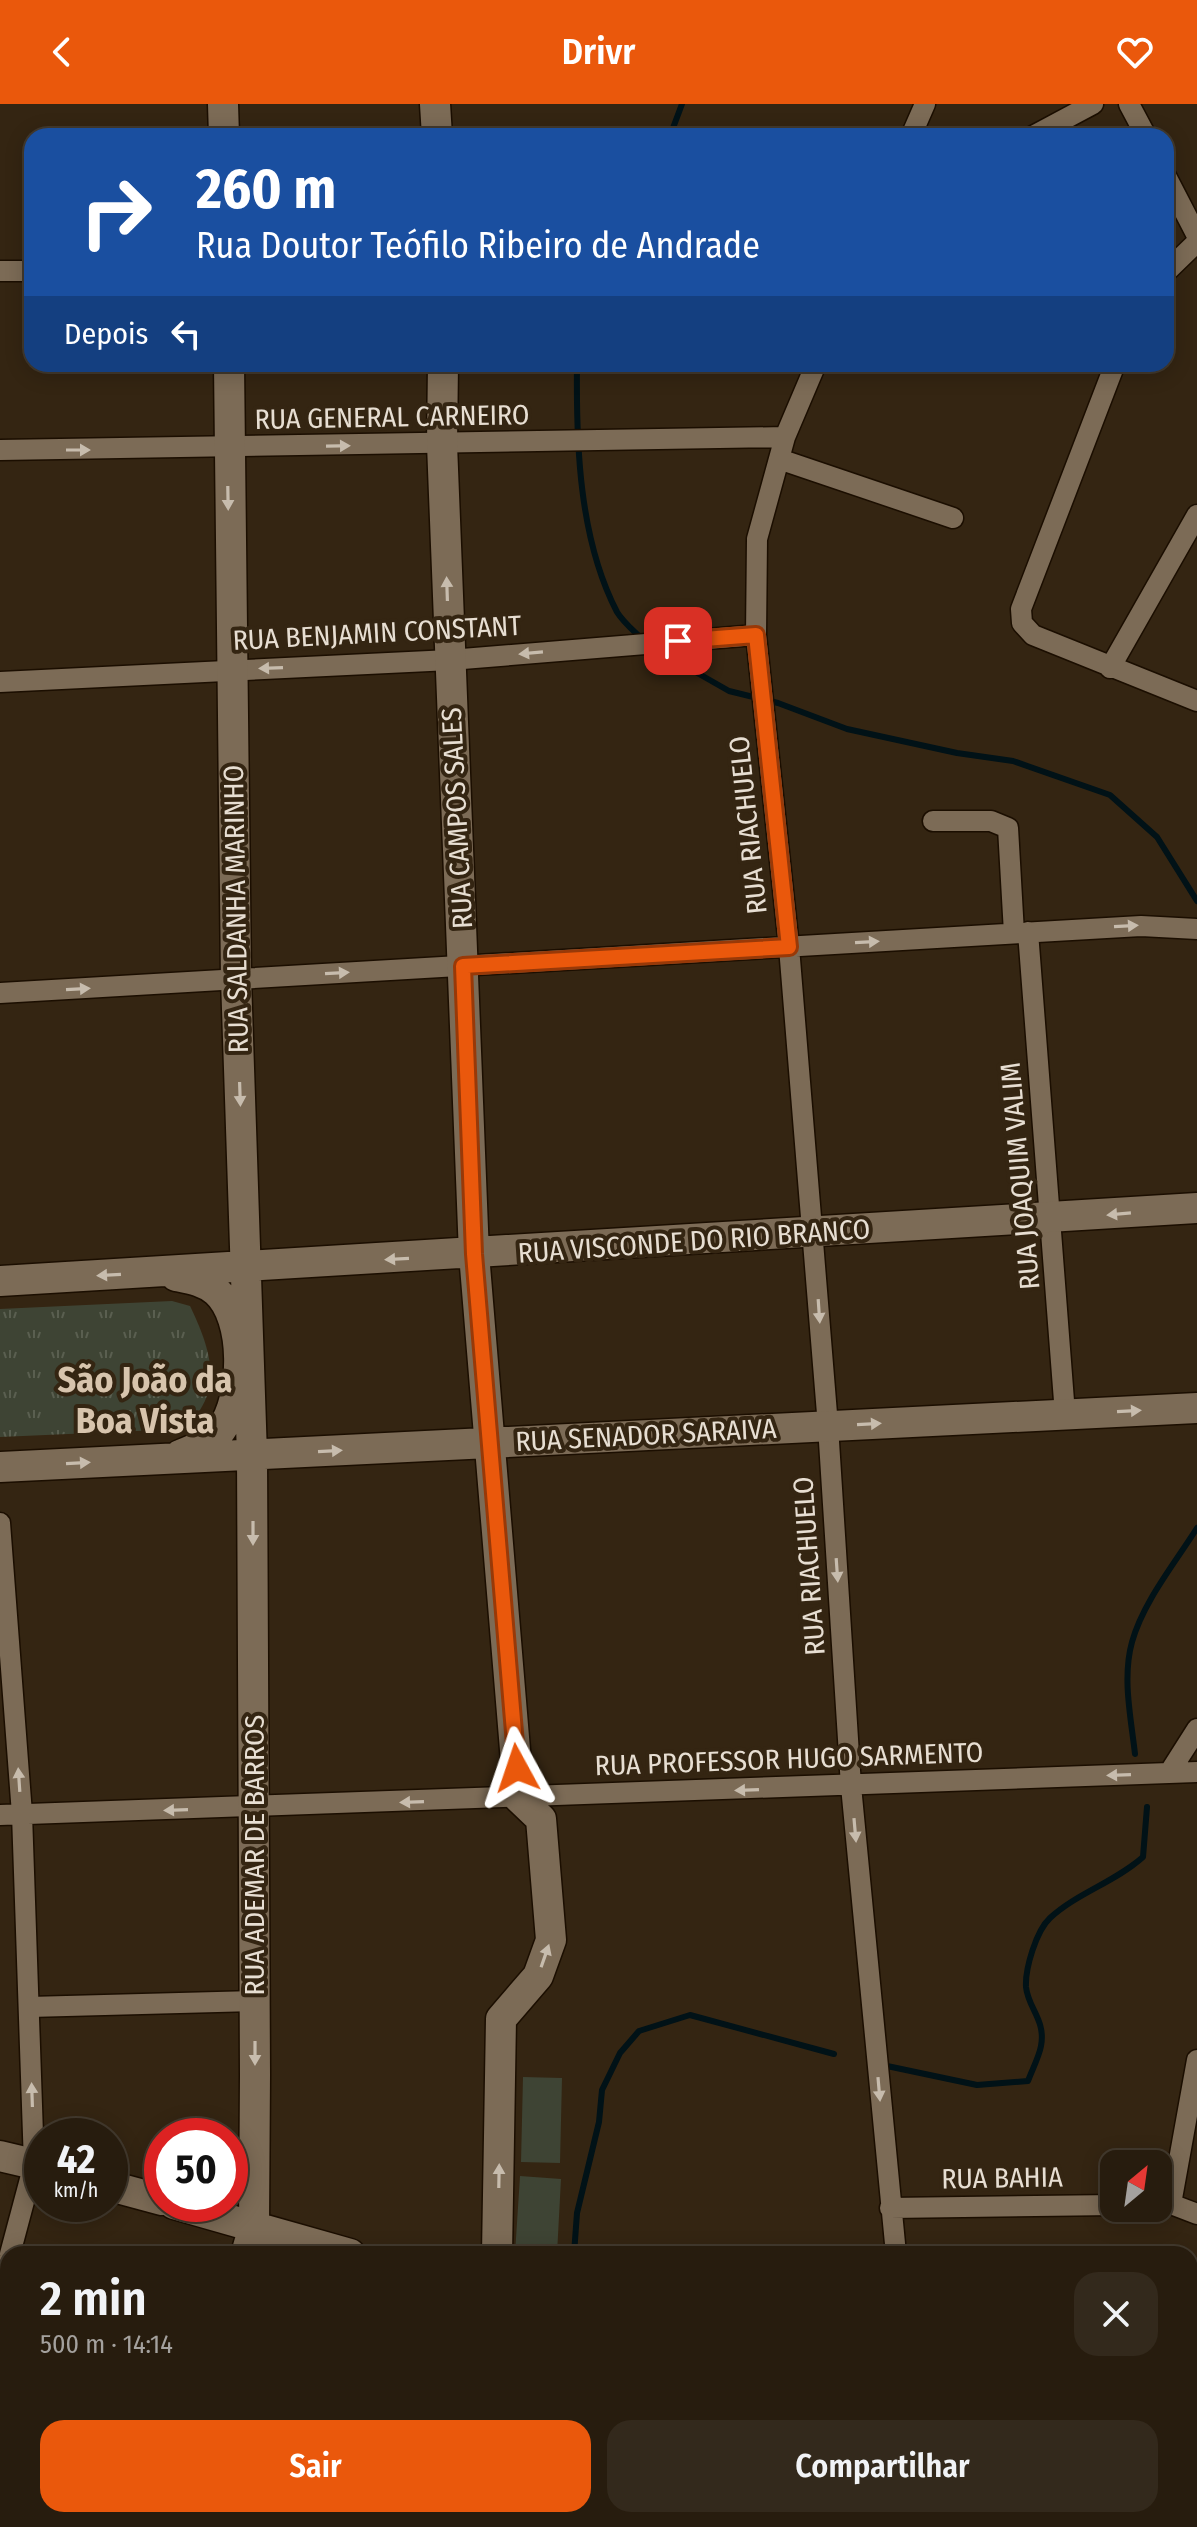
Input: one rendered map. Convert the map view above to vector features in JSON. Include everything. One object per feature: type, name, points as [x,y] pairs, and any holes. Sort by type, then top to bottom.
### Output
[{"type":"main road","points":[[223,104],[224,128]]},
{"type":"main road","points":[[435,104],[436,128]]},
{"type":"main road","name":"RUA SALDANHA MARINHO","points":[[229,372],[227,448],[236,979],[252,1455]]},
{"type":"main road","name":"RUA CAMPOS SALES","points":[[443,372],[442,444],[474,1254],[519,1798]]},
{"type":"main road","name":"RUA VISCONDE DO RIO BRANCO","points":[[0,1281],[1197,1208]]},
{"type":"main road","points":[[158,1272],[201,1281],[217,1292],[235,1324],[238,1360],[235,1402],[221,1430],[200,1447],[171,1458]]},
{"type":"main road","name":"RUA SENADOR SARAIVA","points":[[0,1467],[1197,1408]]},
{"type":"main road","name":"RUA ADEMAR DE BARROS","points":[[250,2240],[255,2001],[252,1455]]},
{"type":"main road","points":[[497,2246],[501,2019],[538,1976],[551,1940],[541,1819],[519,1798]]},
{"type":"main road","points":[[0,2156],[24,2162]]},
{"type":"main road","points":[[212,2222],[250,2240],[293,2246]]},
{"type":"street","points":[[914,128],[925,104]]},
{"type":"street","points":[[1048,128],[1093,104]]},
{"type":"street","points":[[1129,104],[1142,128]]},
{"type":"street","points":[[1174,192],[1197,239],[1174,263]]},
{"type":"street","points":[[0,271],[24,271]]},
{"type":"street","name":"RUA RIACHUELO","points":[[813,372],[785,437],[757,539],[756,635],[789,947],[828,1426],[851,1786],[895,2246]]},
{"type":"street","points":[[1112,372],[1021,609],[1022,623],[1033,635],[1197,701]]},
{"type":"street","name":"RUA GENERAL CARNEIRO","points":[[0,450],[785,437]]},
{"type":"street","points":[[779,459],[953,518]]},
{"type":"street","points":[[1110,668],[1197,515]]},
{"type":"street","name":"RUA BENJAMIN CONSTANT","points":[[0,682],[450,660],[756,635]]},
{"type":"street","name":"RUA JOAQUIM VALIM","points":[[933,821],[991,821],[1008,828],[1052,1219],[1065,1414]]},
{"type":"street","points":[[0,993],[1141,926],[1197,929]]},
{"type":"street","points":[[0,1523],[22,1814],[35,2118]]},
{"type":"street","points":[[1169,1773],[1197,1729]]},
{"type":"street","name":"RUA PROFESSOR HUGO SARMENTO","points":[[0,1815],[1197,1772]]},
{"type":"street","points":[[29,2007],[255,2001]]},
{"type":"street","points":[[1172,2170],[1196,2066]]},
{"type":"street","name":"RUA BAHIA","points":[[890,2208],[1100,2205]]},
{"type":"street","points":[[1172,2206],[1197,2214]]},
{"type":"street","points":[[13,2246],[24,2210]]},
{"type":"green space","points":[[172,1301],[190,1306],[204,1339],[210,1371],[205,1401],[182,1429],[0,1437],[0,1309]]},
{"type":"green space","points":[[523,2077],[562,2078],[560,2163],[521,2162]]},
{"type":"green space","points":[[520,2176],[561,2179],[557,2246],[516,2246]]},
{"type":"waterway","points":[[673,128],[682,104]]},
{"type":"waterway","points":[[577,372],[579,458],[587,523],[604,584],[617,612],[642,639]]},
{"type":"waterway","points":[[657,650],[729,691],[778,703],[847,729],[957,753],[1013,761],[1110,795],[1157,837],[1197,901]]},
{"type":"waterway","points":[[1135,1754],[1128,1684],[1132,1642],[1152,1598],[1197,1528]]},
{"type":"waterway","points":[[887,2066],[977,2085],[1028,2081],[1039,2055],[1042,2037],[1026,1987],[1029,1961],[1036,1941],[1045,1924],[1061,1909],[1143,1857],[1147,1807]]},
{"type":"waterway","points":[[575,2246],[577,2213],[599,2122],[602,2090],[620,2053],[639,2031],[690,2015],[834,2054]]},
{"type":"district","name":"São João da Boa Vista","points":[[145,1400]]},
{"type":"route","points":[[517,1768],[474,1254],[463,966],[789,947],[756,635],[678,641]]}]
